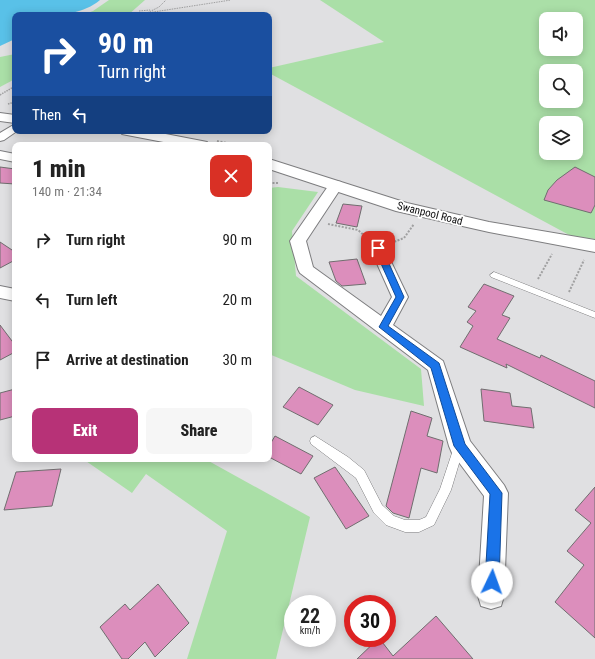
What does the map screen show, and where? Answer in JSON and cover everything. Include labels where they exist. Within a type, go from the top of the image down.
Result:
[{"type":"street","points":[[0,117],[12,119]]},
{"type":"street","points":[[0,138],[12,129]]},
{"type":"street","points":[[142,134],[186,142]]},
{"type":"street","points":[[0,155],[12,157]]},
{"type":"street","name":"Swanpool Road","points":[[272,165],[402,207],[590,251]]},
{"type":"street","points":[[336,185],[298,241],[306,269],[436,366],[460,446],[496,493],[491,596]]},
{"type":"street","points":[[378,248],[400,297],[383,327]]},
{"type":"street","points":[[0,292],[12,294]]},
{"type":"lane","points":[[494,275],[595,315]]},
{"type":"lane","points":[[315,441],[360,474],[378,510],[390,521],[404,526],[419,526],[430,521],[444,490],[460,446]]},
{"type":"path","points":[[149,12],[159,7],[166,0]]},
{"type":"path","points":[[153,12],[231,0]]},
{"type":"path","points":[[139,11],[153,10]]},
{"type":"path","points":[[0,95],[12,88]]},
{"type":"path","points":[[532,290],[554,251]]},
{"type":"path","points":[[563,303],[590,251]]},
{"type":"green space","points":[[109,0],[145,0],[131,12],[90,12]]},
{"type":"green space","points":[[320,0],[595,0],[595,239],[571,236],[272,75],[272,67],[384,42]]},
{"type":"green space","points":[[12,55],[12,81],[0,87],[0,57]]},
{"type":"green space","points":[[278,187],[318,192],[292,231],[296,276],[421,369],[424,406],[355,390],[272,355],[272,188]]},
{"type":"green space","points":[[87,462],[210,462],[310,517],[291,595],[284,595],[284,626],[276,659],[187,659],[227,531],[146,474],[132,493]]},
{"type":"water","points":[[0,0],[100,0],[91,6],[74,12],[12,12],[12,40],[0,46]]},
{"type":"building","points":[[0,167],[12,169],[12,184],[0,183]]},
{"type":"building","points":[[575,167],[595,177],[595,205],[591,213],[544,200],[548,190],[557,180]]},
{"type":"building","points":[[343,204],[362,206],[357,227],[336,223]]},
{"type":"building","points":[[0,242],[12,250],[12,262],[0,268]]},
{"type":"building","points":[[357,259],[366,284],[342,286],[336,281],[329,262]]},
{"type":"building","points":[[484,284],[514,296],[502,315],[510,318],[497,339],[540,358],[541,355],[595,381],[595,408],[506,364],[507,368],[460,347],[473,326],[467,322],[476,311],[468,307]]},
{"type":"building","points":[[0,325],[12,341],[12,354],[0,360]]},
{"type":"building","points":[[299,387],[333,405],[318,425],[283,407]]},
{"type":"building","points":[[481,389],[510,393],[512,406],[531,408],[534,428],[484,421]]},
{"type":"building","points":[[12,390],[12,417],[0,420],[0,393]]},
{"type":"building","points":[[411,411],[432,418],[427,436],[443,441],[437,473],[421,468],[409,518],[393,513],[386,506]]},
{"type":"building","points":[[275,436],[313,456],[301,474],[272,459],[272,441]]},
{"type":"building","points":[[335,467],[369,516],[346,529],[314,478]]},
{"type":"building","points":[[61,469],[52,506],[4,510],[16,472]]},
{"type":"building","points":[[595,487],[595,638],[555,602],[584,565],[567,551],[591,523],[575,510]]},
{"type":"building","points":[[158,584],[189,623],[155,657],[145,642],[128,659],[122,659],[100,627],[125,604],[130,610]]},
{"type":"building","points":[[436,616],[473,659],[357,659],[370,647],[386,647],[393,656]]},
{"type":"route","points":[[378,248],[400,297],[383,327],[436,366],[460,446],[496,493],[492,582]]}]
